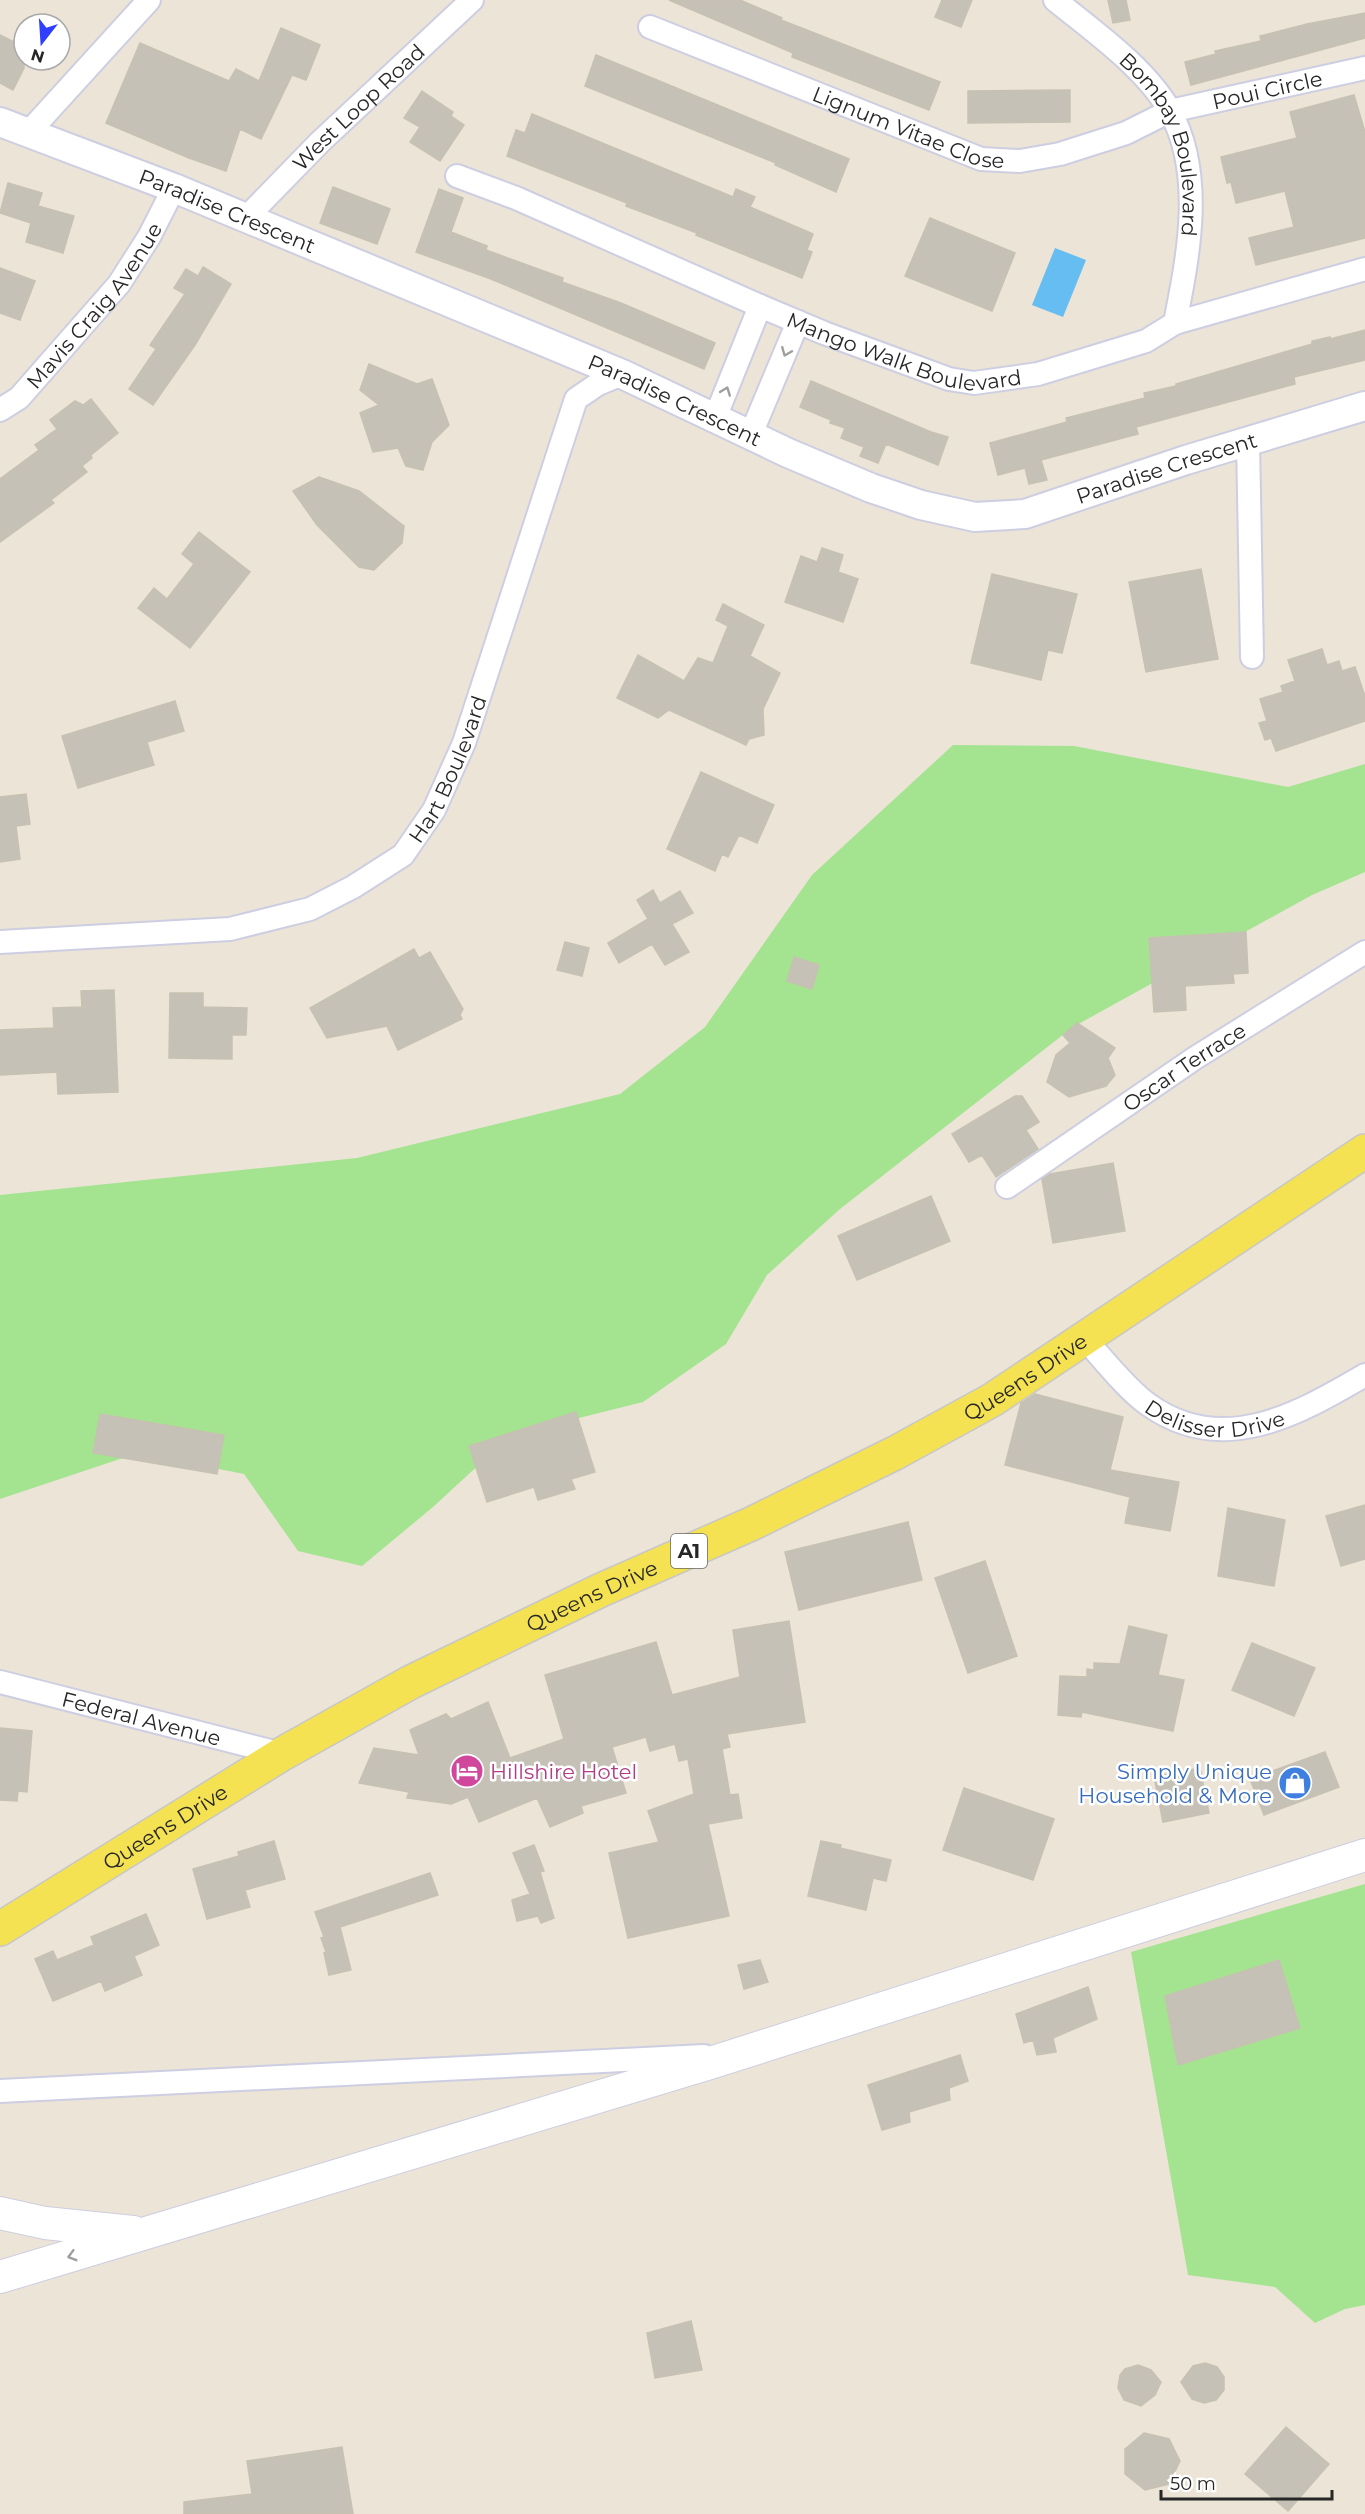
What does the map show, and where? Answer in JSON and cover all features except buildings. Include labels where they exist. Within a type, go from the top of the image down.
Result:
[{"type":"main road","name":"Queens Drive","points":[[0,1929],[282,1754],[411,1682],[602,1590],[751,1524],[895,1453],[992,1400],[1365,1151]]},
{"type":"main road","points":[[0,2277],[149,2234],[736,2054],[1365,1855]]},
{"type":"main road","points":[[0,2213],[45,2223],[149,2234]]},
{"type":"street","points":[[28,133],[149,0]]},
{"type":"street","name":"West Loop Road","points":[[246,218],[320,142],[472,0]]},
{"type":"street","name":"Bombay Boulevard","points":[[1055,0],[1110,45],[1148,81],[1170,111],[1186,158],[1192,217],[1184,279],[1175,323]]},
{"type":"street","name":"Lignum Vitae Close","points":[[650,27],[981,159],[1020,161],[1060,154],[1126,133],[1170,111]]},
{"type":"street","name":"Poui Circle","points":[[1170,111],[1365,68]]},
{"type":"street","name":"Paradise Crescent","points":[[0,122],[174,188],[622,374],[788,453],[871,488],[921,505],[975,517],[1025,514],[1248,441],[1365,406]]},
{"type":"street","name":"Mango Walk Boulevard","points":[[457,176],[516,198],[798,322],[912,367],[948,379],[974,383],[1038,374],[1146,341],[1175,323],[1365,269]]},
{"type":"street","name":"Mavis Craig Avenue","points":[[0,410],[19,398],[119,284],[174,188]]},
{"type":"street","points":[[715,418],[760,306]]},
{"type":"street","points":[[751,434],[798,322]]},
{"type":"street","name":"Hart Boulevard","points":[[0,942],[230,929],[310,909],[404,855],[434,810],[464,743],[576,399],[598,384],[622,374]]},
{"type":"street","points":[[1248,441],[1252,657]]},
{"type":"street","name":"Oscar Terrace","points":[[1006,1187],[1195,1058],[1365,952]]},
{"type":"street","name":"Delisser Drive","points":[[1085,1340],[1147,1404],[1175,1421],[1198,1428],[1245,1430],[1272,1422],[1333,1394],[1365,1375]]},
{"type":"street","name":"Federal Avenue","points":[[0,1682],[282,1754]]},
{"type":"street","points":[[0,2091],[736,2054]]},
{"type":"green space","points":[[953,745],[1074,746],[1288,787],[1365,764],[1365,872],[1312,895],[1073,1027],[840,1209],[767,1275],[726,1344],[643,1402],[511,1435],[433,1507],[362,1566],[298,1551],[244,1474],[138,1453],[0,1499],[0,1195],[357,1158],[620,1094],[705,1027],[812,875]]},
{"type":"green space","points":[[1365,1884],[1365,2305],[1345,2309],[1315,2323],[1275,2287],[1188,2275],[1131,1952]]},
{"type":"water","points":[[1055,248],[1086,260],[1063,317],[1032,305]]},
{"type":"place","name":"Hillshire Hotel","points":[[467,1771]]},
{"type":"place","name":"Simply Unique Household & More","points":[[1295,1783]]}]
